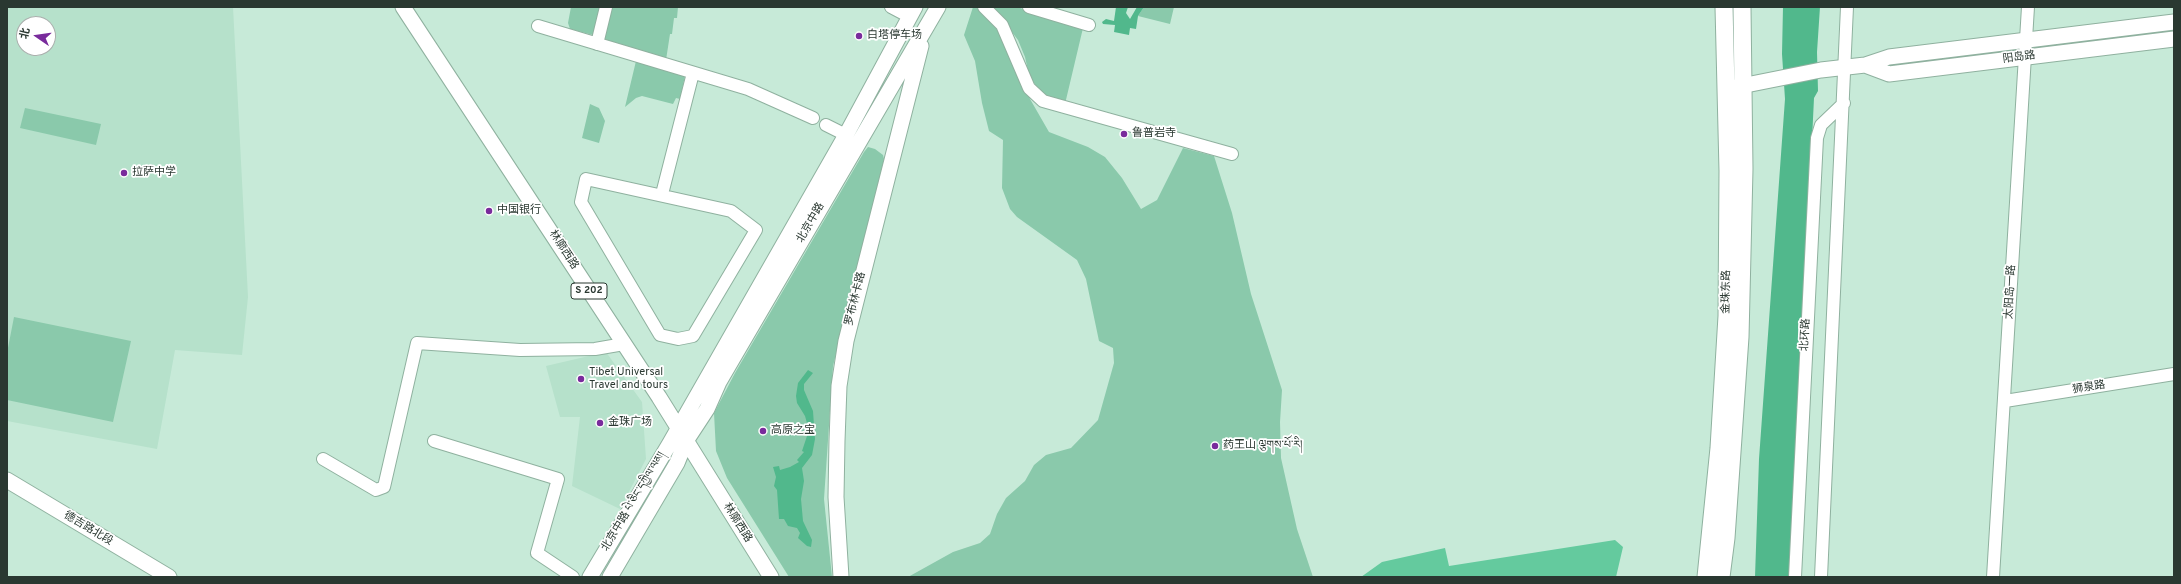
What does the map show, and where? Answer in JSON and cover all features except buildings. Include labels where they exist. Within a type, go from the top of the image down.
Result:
[{"type":"highway","name":"金珠东路","points":[[1706,577],[1719,448],[1727,316],[1728,172],[1724,7]]},
{"type":"highway","name":"金珠东路","points":[[1721,577],[1727,522],[1740,337],[1744,169],[1742,7]]},
{"type":"main road","name":"林廓西路","points":[[403,7],[624,344],[771,577]]},
{"type":"main road","name":"北京中路","points":[[686,441],[707,409],[719,382],[850,155],[938,7]]},
{"type":"main road","name":"北京中路","points":[[678,428],[846,136],[913,12]]},
{"type":"main road","name":"阳岛路","points":[[1726,89],[1821,70],[1865,65],[1889,57],[2174,22]]},
{"type":"main road","name":"罗布林卡路","points":[[841,577],[836,497],[836,441],[839,386],[846,341],[926,28]]},
{"type":"main road","name":"阳岛路","points":[[1865,65],[1889,74],[2174,39]]},
{"type":"main road","name":"北京中路 པེ་ཅིང་དཀྱིལ་ལམ།","points":[[590,577],[678,428]]},
{"type":"main road","name":"北京中路 པེ་ཅིང་དཀྱིལ་ལམ།","points":[[610,577],[677,463],[686,441]]},
{"type":"main road","name":"德吉路北段","points":[[7,480],[168,577]]},
{"type":"street","points":[[597,44],[606,7]]},
{"type":"street","points":[[891,7],[913,12]]},
{"type":"street","points":[[984,7],[1002,25],[1029,88],[1043,101],[1232,154]]},
{"type":"street","points":[[1028,7],[1089,25]]},
{"type":"street","points":[[1821,577],[1844,103],[1847,7]]},
{"type":"street","name":"太阳岛一路","points":[[1993,577],[2028,7]]},
{"type":"street","points":[[538,26],[748,90],[813,118]]},
{"type":"street","points":[[662,194],[692,73]]},
{"type":"street","name":"北环路","points":[[1795,577],[1817,138],[1822,125],[1844,103]]},
{"type":"street","points":[[826,125],[846,136]]},
{"type":"street","points":[[586,179],[662,194],[731,211],[756,230],[693,336],[678,339],[660,335],[581,202],[586,179]]},
{"type":"street","points":[[323,459],[376,490],[384,487],[417,343],[520,350],[595,349],[624,344]]},
{"type":"street","name":"狮泉路","points":[[2005,401],[2174,374]]},
{"type":"street","points":[[434,441],[558,479],[536,553],[573,577]]},
{"type":"shaded area","name":"拉萨中学","points":[[7,7],[233,7],[248,297],[242,355],[175,350],[157,449],[7,421]]},
{"type":"shaded area","points":[[571,7],[602,7],[593,35],[570,29],[568,23]]},
{"type":"shaded area","points":[[611,7],[678,7],[677,18],[674,18],[672,34],[670,34],[666,60],[604,39]]},
{"type":"shaded area","points":[[973,7],[979,7],[993,22],[1020,72],[1030,99],[1049,132],[1088,147],[1105,157],[1122,178],[1141,209],[1157,200],[1183,148],[1214,156],[1232,213],[1251,294],[1282,390],[1280,422],[1281,458],[1297,529],[1313,577],[908,577],[953,552],[980,543],[990,534],[997,514],[1006,498],[1025,481],[1034,465],[1046,455],[1071,448],[1098,420],[1114,363],[1113,348],[1099,341],[1086,279],[1077,260],[1017,217],[1010,209],[1002,188],[1003,140],[989,131],[982,103],[975,61],[964,35]]},
{"type":"shaded area","points":[[993,7],[1017,7],[1083,28],[1065,104],[1045,95],[1036,86],[1029,75],[1025,57],[1018,40]]},
{"type":"shaded area","points":[[1116,7],[1128,7],[1126,13],[1130,19],[1137,7],[1144,7],[1138,16],[1136,29],[1130,28],[1129,35],[1114,32],[1115,25],[1103,24],[1102,22],[1106,19],[1114,21]]},
{"type":"shaded area","points":[[1144,7],[1174,7],[1170,24],[1138,16]]},
{"type":"shaded area","points":[[1783,7],[1820,7],[1817,52],[1818,91],[1814,98],[1791,577],[1755,577],[1759,459],[1785,99],[1782,54]]},
{"type":"shaded area","points":[[636,61],[685,76],[680,99],[676,98],[673,104],[642,96],[636,98],[625,107]]},
{"type":"shaded area","points":[[590,104],[599,108],[605,121],[599,143],[582,138]]},
{"type":"shaded area","points":[[25,108],[101,124],[96,145],[20,128]]},
{"type":"shaded area","points":[[868,147],[875,149],[883,155],[884,159],[833,366],[824,499],[832,577],[789,577],[727,478],[716,451],[714,413],[735,373]]},
{"type":"shaded area","points":[[14,317],[131,341],[113,422],[7,400],[7,353]]},
{"type":"shaded area","name":"金珠广场","points":[[606,352],[642,402],[646,459],[620,509],[572,486],[580,417],[560,417],[546,366]]},
{"type":"shaded area","points":[[808,370],[813,373],[804,384],[804,390],[813,411],[815,439],[812,455],[802,468],[804,481],[801,499],[803,521],[812,540],[811,547],[807,546],[798,538],[800,533],[797,528],[788,526],[784,519],[779,519],[777,490],[774,486],[776,477],[773,467],[779,466],[780,470],[790,467],[799,462],[797,460],[804,452],[802,451],[809,430],[805,416],[797,403],[796,396],[798,383]]},
{"type":"shaded area","points":[[1615,540],[1623,547],[1616,577],[1361,577],[1382,562],[1445,548],[1449,566]]},
{"type":"place","name":"白塔停车场","points":[[859,36]]},
{"type":"place","name":"鲁普岩寺","points":[[1124,134]]},
{"type":"place","name":"拉萨中学","points":[[124,173]]},
{"type":"place","name":"中国银行","points":[[489,211]]},
{"type":"place","name":"Tibet Universal Travel and tours","points":[[581,379]]},
{"type":"place","name":"金珠广场","points":[[600,423]]},
{"type":"place","name":"高原之宝","points":[[763,431]]},
{"type":"place","name":"药王山 ལྕགས་པོ་རི།","points":[[1215,446]]}]
